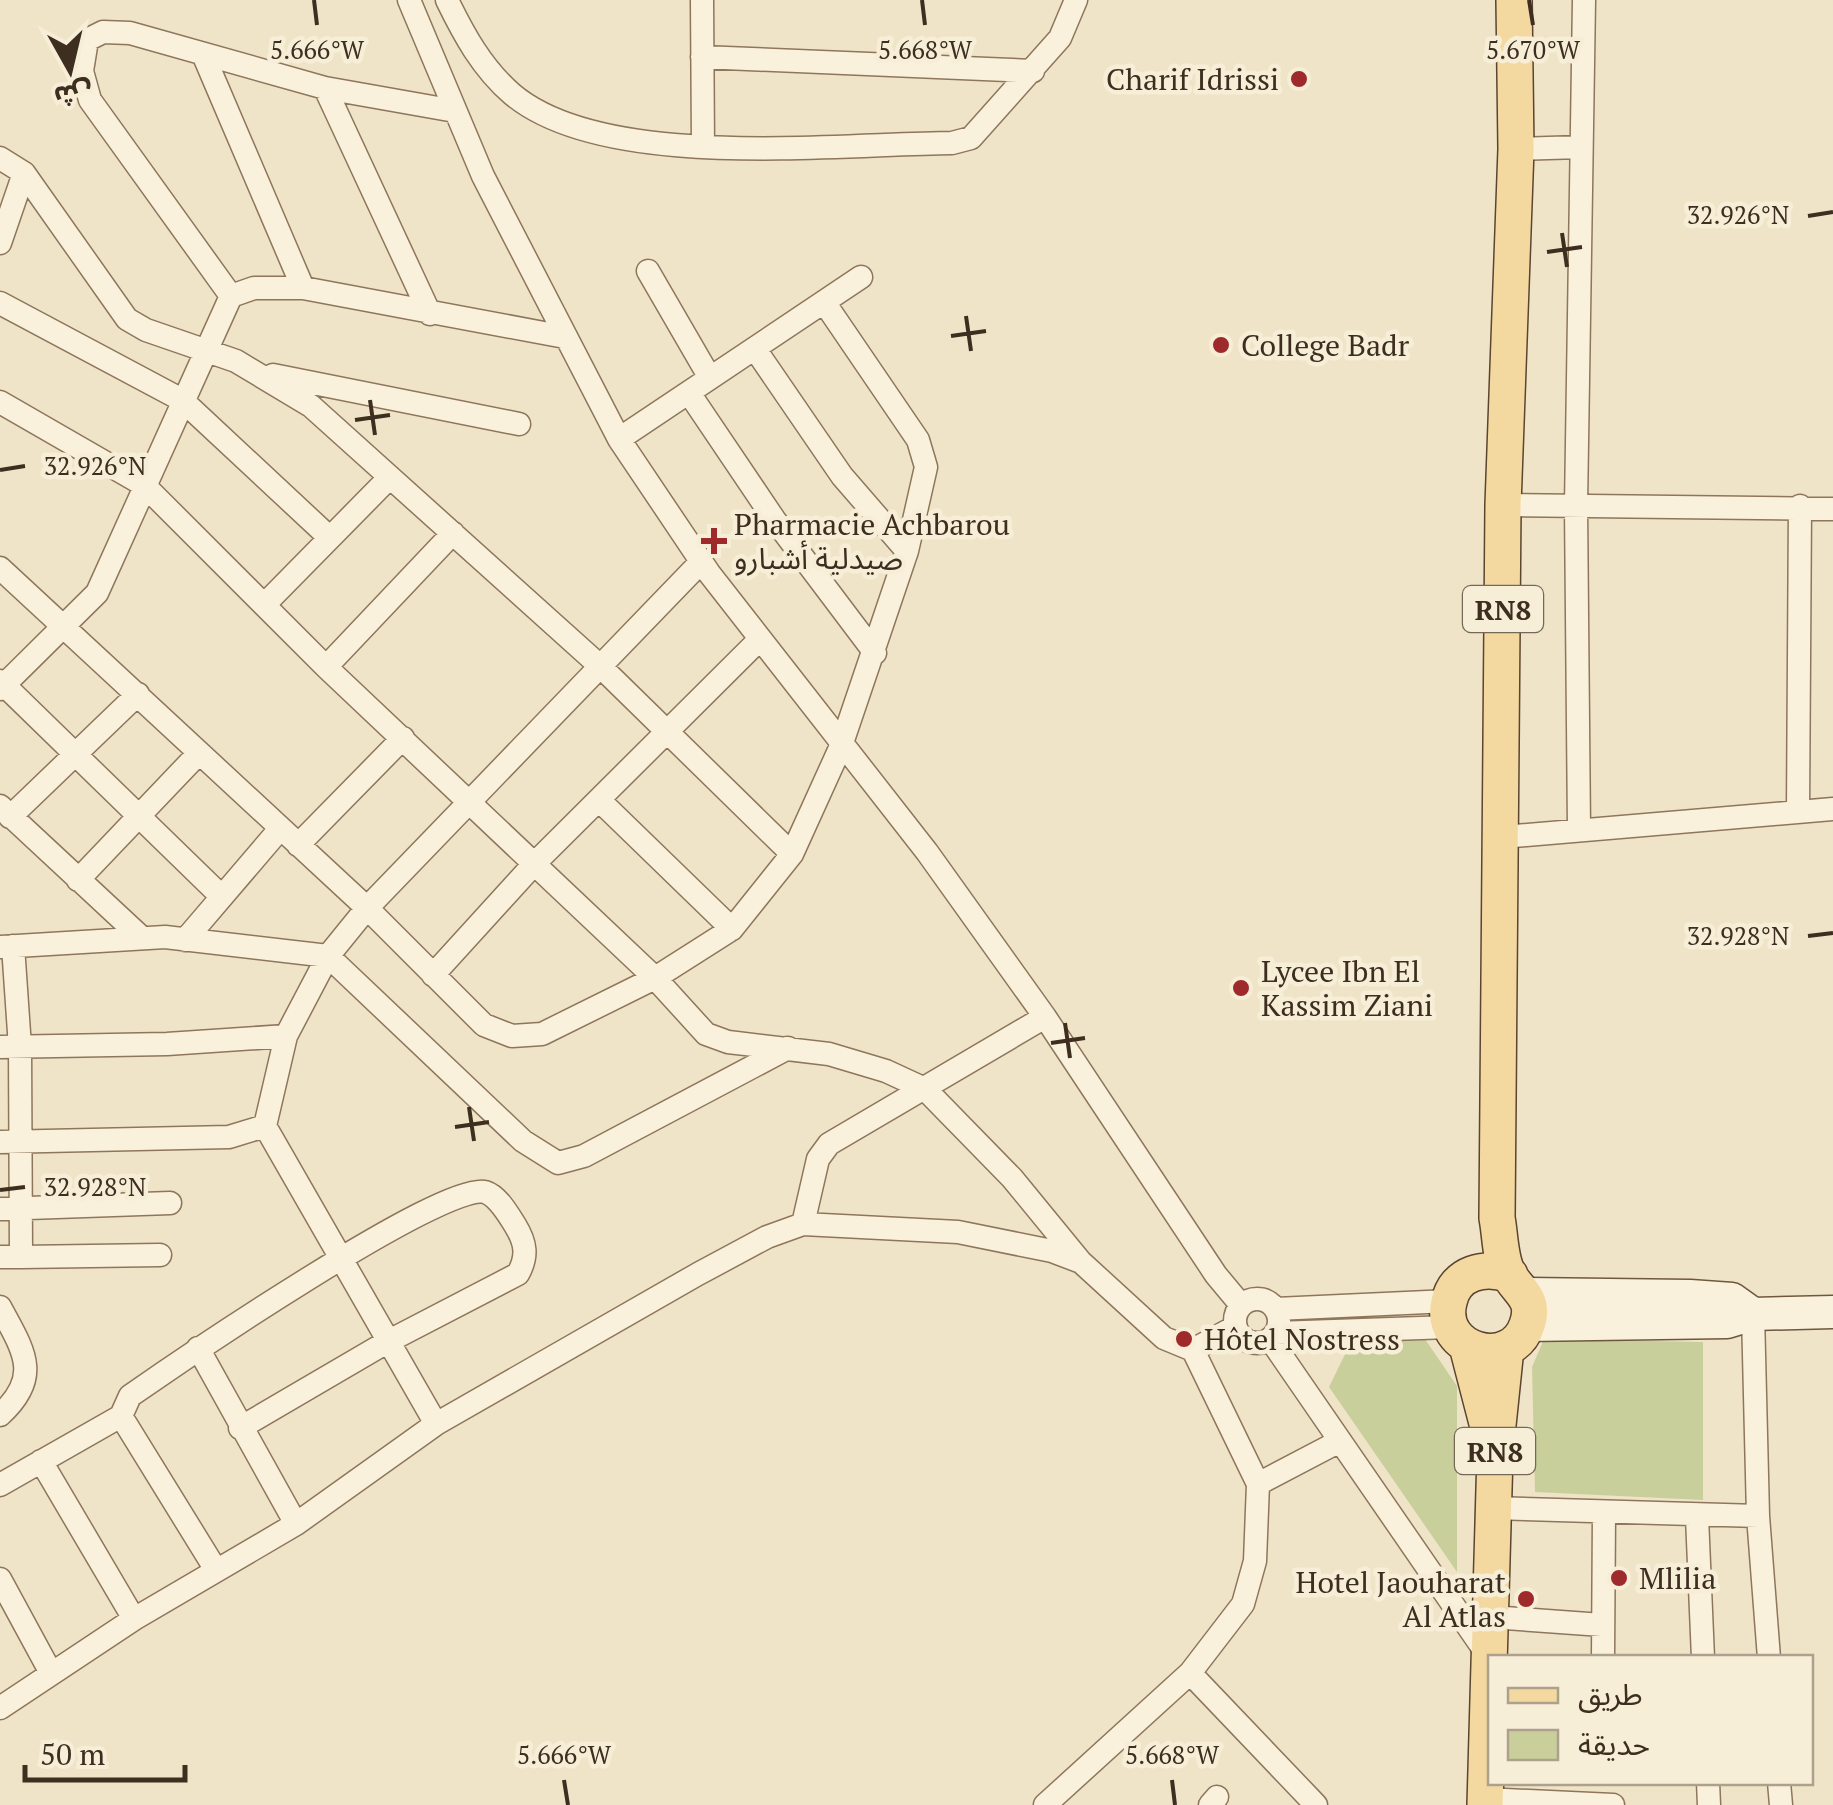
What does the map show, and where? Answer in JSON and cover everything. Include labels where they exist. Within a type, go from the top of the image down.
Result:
[{"type":"main road","name":"RN8","points":[[1490,1655],[1495,1454],[1518,1311],[1497,1218],[1503,506],[1516,149],[1514,0]]},
{"type":"main road","name":"RN8","points":[[1495,1454],[1455,1325],[1453,1290],[1472,1273],[1497,1218]]},
{"type":"main road","points":[[1455,1325],[1493,1352],[1518,1311],[1485,1270],[1472,1273]]},
{"type":"main road","name":"RN8","points":[[1485,1802],[1488,1716]]},
{"type":"street","points":[[410,0],[483,176],[619,439],[758,640],[927,852],[1044,1016],[1216,1276],[1254,1343],[1273,1336],[1455,1325]]},
{"type":"street","points":[[447,0],[490,74],[515,97],[588,133],[632,142],[702,147],[952,143],[971,138],[1060,38],[1076,0]]},
{"type":"street","points":[[702,0],[702,147]]},
{"type":"street","points":[[1579,830],[1576,506],[1584,0]]},
{"type":"street","points":[[231,296],[90,100],[82,70],[87,40],[103,32],[130,33],[325,88],[456,111]]},
{"type":"street","points":[[203,54],[303,288]]},
{"type":"street","points":[[702,57],[1032,70]]},
{"type":"street","points":[[325,88],[430,314]]},
{"type":"street","points":[[1516,149],[1581,147]]},
{"type":"street","points":[[0,158],[24,173],[127,319],[146,330],[206,348],[254,371],[311,406],[600,666],[792,854]]},
{"type":"street","points":[[0,243],[24,173]]},
{"type":"street","points":[[648,271],[710,378]]},
{"type":"street","points":[[619,439],[860,277]]},
{"type":"street","points":[[220,895],[1,685],[65,629],[97,594],[231,296],[254,288],[303,288],[565,338]]},
{"type":"street","points":[[0,568],[367,908],[484,1025],[526,1038],[655,978],[732,929],[792,854],[842,746],[907,551],[925,481],[924,454],[824,302]]},
{"type":"street","points":[[0,303],[182,400],[330,538]]},
{"type":"street","points":[[755,349],[842,476],[907,551]]},
{"type":"street","points":[[254,371],[520,424]]},
{"type":"street","points":[[689,393],[774,519],[875,654]]},
{"type":"street","points":[[0,402],[144,485],[326,667],[655,978],[706,1034],[728,1042],[788,1048],[858,1062],[925,1089],[1012,1178],[1081,1262],[1164,1338],[1193,1350],[1258,1484],[1254,1562],[1243,1604],[1190,1672],[1054,1802]]},
{"type":"street","points":[[264,604],[390,476]]},
{"type":"street","points":[[1503,506],[1833,509]]},
{"type":"street","points":[[1798,811],[1800,506]]},
{"type":"street","points":[[326,667],[453,533]]},
{"type":"street","points":[[436,1424],[265,1126],[286,1036],[328,956],[367,908],[701,562]]},
{"type":"street","points":[[433,975],[534,864],[758,640]]},
{"type":"street","points":[[138,694],[77,755],[5,812],[142,938]]},
{"type":"street","points":[[298,845],[403,738]]},
{"type":"street","points":[[78,880],[199,753]]},
{"type":"street","points":[[599,800],[732,929]]},
{"type":"street","points":[[1503,837],[1833,808]]},
{"type":"street","points":[[185,940],[279,830]]},
{"type":"street","points":[[160,1255],[10,1257],[7,946],[142,938],[328,956],[523,1142],[558,1163],[584,1156],[788,1048]]},
{"type":"street","points":[[803,1224],[822,1151],[1044,1016]]},
{"type":"street","points":[[10,1047],[167,1044],[286,1036]]},
{"type":"street","points":[[10,1142],[229,1136],[265,1126]]},
{"type":"street","points":[[0,1485],[121,1416],[130,1396],[198,1348],[340,1260],[451,1199],[473,1192],[495,1198],[522,1237],[525,1262],[518,1274],[387,1342],[240,1428]]},
{"type":"street","points":[[10,1209],[170,1203]]},
{"type":"street","points":[[0,1708],[134,1619],[296,1524],[436,1424],[767,1237],[803,1224],[958,1232],[1027,1244],[1081,1262]]},
{"type":"street","points":[[1193,1350],[1263,1299],[1276,1309],[1455,1325]]},
{"type":"street","points":[[0,1306],[25,1359],[27,1375],[21,1390],[0,1415]]},
{"type":"street","points":[[1276,1309],[1273,1336],[1338,1442],[1488,1656]]},
{"type":"street","points":[[1518,1311],[1728,1322],[1753,1314],[1833,1312]]},
{"type":"street","points":[[1753,1314],[1758,1516],[1770,1655]]},
{"type":"street","points":[[198,1348],[296,1524]]},
{"type":"street","points":[[121,1416],[216,1570]]},
{"type":"street","points":[[1258,1484],[1338,1442]]},
{"type":"street","points":[[40,1461],[134,1619]]},
{"type":"street","points":[[1492,1508],[1758,1516]]},
{"type":"street","points":[[1603,1655],[1604,1514]]},
{"type":"street","points":[[1697,1517],[1703,1655]]},
{"type":"street","points":[[0,1579],[51,1673]]},
{"type":"street","points":[[1491,1617],[1602,1625]]},
{"type":"street","points":[[1190,1672],[1316,1805]]},
{"type":"street","points":[[1485,1802],[1610,1805]]},
{"type":"green space","points":[[1425,1339],[1457,1386],[1457,1572],[1329,1387],[1352,1340]]},
{"type":"green space","points":[[1544,1339],[1703,1342],[1703,1500],[1535,1492],[1532,1367]]},
{"type":"place","name":"Charif Idrissi","points":[[1299,79]]},
{"type":"place","name":"College Badr","points":[[1221,345]]},
{"type":"place","name":"Pharmacie Achbarou صيدلية أشبارو","points":[[714,541]]},
{"type":"place","name":"Lycee Ibn El Kassim Ziani","points":[[1241,988]]},
{"type":"place","name":"Hôtel Nostress","points":[[1184,1339]]},
{"type":"place","name":"Mlilia","points":[[1619,1578]]},
{"type":"place","name":"Hotel Jaouharat Al Atlas","points":[[1526,1599]]}]
